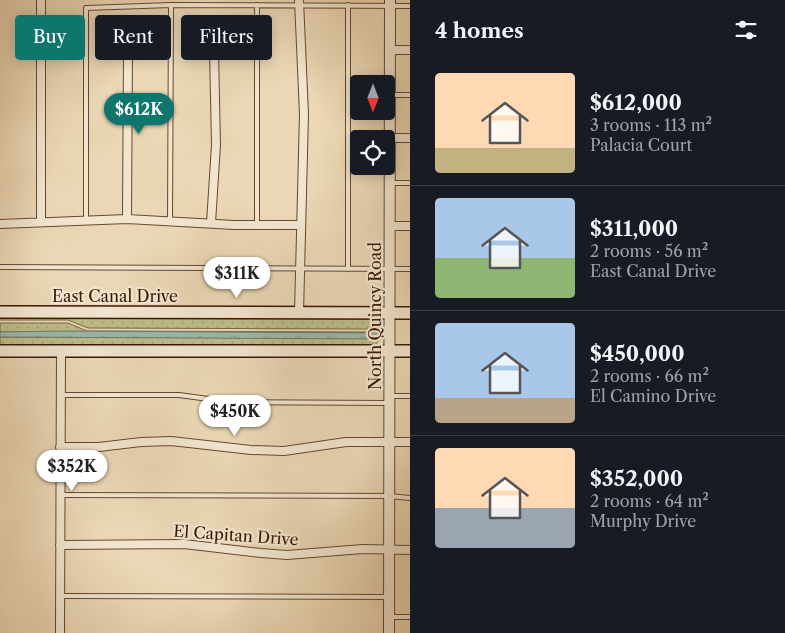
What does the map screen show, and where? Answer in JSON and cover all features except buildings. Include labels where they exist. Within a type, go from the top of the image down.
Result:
[{"type":"main road","name":"East Canal Drive","points":[[0,312],[410,313]]},
{"type":"main road","points":[[0,351],[410,351]]},
{"type":"street","points":[[41,0],[41,222]]},
{"type":"street","points":[[299,3],[304,114],[299,313]]},
{"type":"street","name":"North Quincy Road","points":[[390,3],[390,75]]},
{"type":"street","points":[[390,50],[410,50]]},
{"type":"street","points":[[127,219],[128,60]]},
{"type":"street","points":[[211,223],[216,137],[214,60]]},
{"type":"street","points":[[395,138],[410,138]]},
{"type":"street","name":"North Quincy Road","points":[[389,633],[390,175]]},
{"type":"street","points":[[0,224],[127,219],[301,225]]},
{"type":"street","points":[[390,226],[410,226]]},
{"type":"street","points":[[60,351],[60,633]]},
{"type":"street","points":[[60,448],[171,441],[250,450],[284,450],[346,442],[410,442]]},
{"type":"street","name":"El Capitan Drive","points":[[60,545],[184,544],[287,555],[363,549],[410,550]]},
{"type":"lane","points":[[86,220],[86,8],[299,3],[348,5],[390,3],[410,6]]},
{"type":"lane","points":[[170,220],[171,5]]},
{"type":"lane","points":[[257,5],[258,225]]},
{"type":"lane","points":[[348,5],[348,269]]},
{"type":"lane","points":[[395,94],[410,95]]},
{"type":"lane","points":[[390,184],[410,184]]},
{"type":"lane","points":[[0,268],[410,269]]},
{"type":"lane","points":[[60,394],[179,395],[231,402],[390,400],[410,396]]},
{"type":"lane","points":[[60,495],[389,496],[410,498]]},
{"type":"lane","points":[[60,596],[389,597]]},
{"type":"lane","points":[[389,617],[410,617]]},
{"type":"green space","points":[[0,318],[375,319],[377,323],[372,329],[88,328],[68,320],[0,320]]},
{"type":"green space","points":[[0,323],[68,323],[87,331],[374,332],[379,326],[382,328],[381,338],[375,345],[0,345],[0,337],[379,338],[379,333],[0,332]]},
{"type":"water","points":[[0,332],[379,333],[379,339],[0,337]]}]
